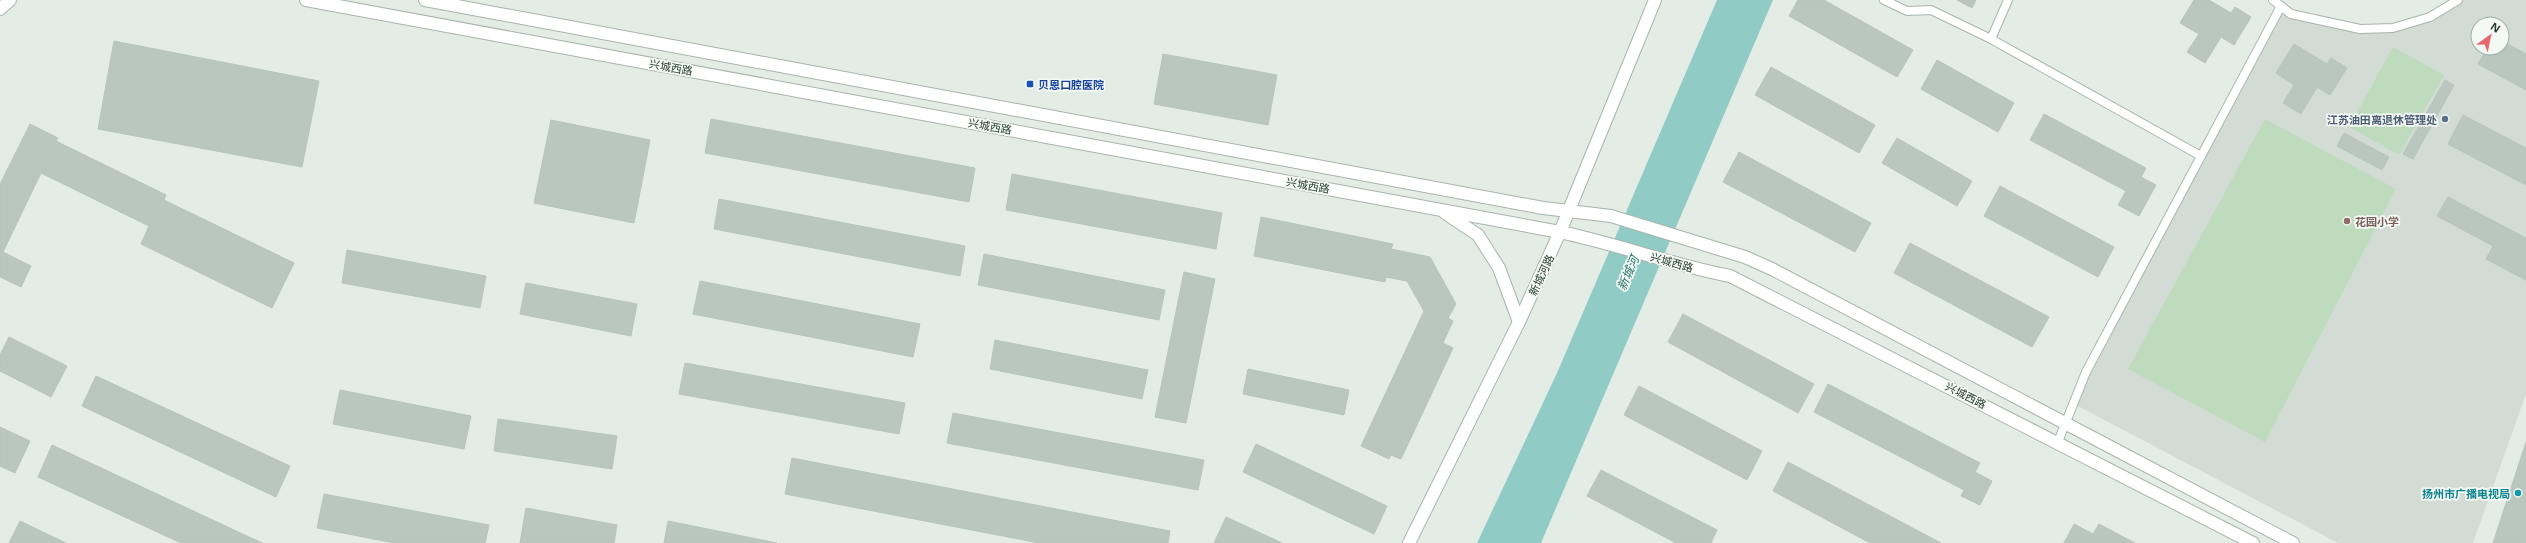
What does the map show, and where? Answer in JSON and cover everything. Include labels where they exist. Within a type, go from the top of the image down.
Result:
[{"type":"street","points":[[0,8],[10,0]]},
{"type":"street","name":"兴城西路","points":[[306,0],[1560,232],[1603,241],[1673,263],[1730,276],[1758,288],[2253,543]]},
{"type":"street","name":"兴城西路","points":[[425,0],[1569,211],[1611,216],[1745,257],[1772,269],[2066,425],[2293,543]]},
{"type":"street","name":"新城河路","points":[[1409,543],[1519,322],[1560,232],[1655,0]]},
{"type":"street","points":[[1440,210],[1478,235],[1499,268],[1519,322]]},
{"type":"lane","points":[[1884,0],[1907,11],[1931,10],[1990,39],[2201,156]]},
{"type":"lane","points":[[1990,39],[2008,0]]},
{"type":"lane","points":[[2273,0],[2292,14],[2360,29],[2393,28],[2430,17],[2458,0]]},
{"type":"lane","points":[[2058,442],[2086,372],[2280,6]]},
{"type":"shaded area","name":"花园小学","points":[[2458,0],[2526,0],[2526,394],[2473,543],[2338,543],[2074,404],[2281,6],[2325,23],[2393,28],[2430,17]]},
{"type":"green space","points":[[2393,47],[2444,75],[2399,155],[2349,127]]},
{"type":"green space","points":[[2265,119],[2396,189],[2265,442],[2128,369]]},
{"type":"water","name":"新城河","points":[[1717,0],[1773,0],[1541,543],[1477,543],[1557,373]]},
{"type":"building","points":[[1798,0],[1824,0],[1913,50],[1897,77],[1789,16]]},
{"type":"building","points":[[1957,0],[1976,0],[1972,8]]},
{"type":"building","points":[[2194,0],[2209,0],[2231,13],[2235,7],[2251,17],[2234,45],[2221,37],[2205,63],[2187,52],[2199,34],[2180,23]]},
{"type":"building","points":[[114,41],[319,81],[302,167],[98,129]]},
{"type":"building","points":[[2294,44],[2327,64],[2331,58],[2347,68],[2330,95],[2317,87],[2301,114],[2283,103],[2294,85],[2276,73]]},
{"type":"building","points":[[2510,45],[2526,54],[2526,90],[2478,64],[2482,56],[2510,56]]},
{"type":"building","points":[[1163,54],[1277,75],[1268,125],[1154,104]]},
{"type":"building","points":[[1937,60],[2014,103],[1998,132],[1921,89]]},
{"type":"building","points":[[1771,67],[1875,125],[1859,153],[1755,95]]},
{"type":"building","points":[[2445,80],[2454,85],[2413,159],[2403,154]]},
{"type":"building","points":[[2044,114],[2146,168],[2141,177],[2156,185],[2139,216],[2118,205],[2126,191],[2030,140]]},
{"type":"building","points":[[2463,115],[2526,148],[2526,185],[2448,144]]},
{"type":"building","points":[[711,119],[975,168],[969,202],[705,153]]},
{"type":"building","points":[[551,120],[650,140],[634,223],[534,203]]},
{"type":"building","points":[[30,124],[58,138],[56,141],[166,195],[164,200],[294,263],[272,308],[141,244],[149,226],[41,173],[3,252],[31,266],[21,287],[0,277],[0,184]]},
{"type":"building","points":[[2344,133],[2389,157],[2382,170],[2337,146]]},
{"type":"building","points":[[1897,138],[1972,181],[1957,206],[1882,163]]},
{"type":"building","points":[[1739,152],[1871,223],[1855,252],[1723,182]]},
{"type":"building","points":[[1012,174],[1222,213],[1216,249],[1006,210]]},
{"type":"building","points":[[2000,186],[2114,247],[2098,277],[1984,216]]},
{"type":"building","points":[[2448,197],[2526,238],[2526,280],[2486,259],[2493,246],[2437,216]]},
{"type":"building","points":[[719,199],[965,246],[960,276],[714,229]]},
{"type":"building","points":[[1261,217],[1393,244],[1391,249],[1430,257],[1456,304],[1448,318],[1453,321],[1443,343],[1453,348],[1401,459],[1391,455],[1389,459],[1361,446],[1424,311],[1407,281],[1386,277],[1385,282],[1254,256]]},
{"type":"building","points":[[1910,243],[2049,317],[2032,347],[1894,273]]},
{"type":"building","points":[[347,250],[486,276],[480,308],[342,283]]},
{"type":"building","points":[[984,254],[1165,290],[1159,320],[978,285]]},
{"type":"building","points":[[1184,272],[1215,279],[1186,423],[1155,417]]},
{"type":"building","points":[[700,281],[920,324],[913,357],[693,314]]},
{"type":"building","points":[[526,283],[637,304],[631,336],[520,314]]},
{"type":"building","points":[[1683,314],[1814,384],[1798,413],[1668,342]]},
{"type":"building","points":[[9,337],[67,366],[51,397],[0,371],[0,355]]},
{"type":"building","points":[[995,340],[1148,370],[1142,399],[990,369]]},
{"type":"building","points":[[685,363],[905,403],[899,434],[679,394]]},
{"type":"building","points":[[1248,369],[1349,390],[1344,415],[1243,394]]},
{"type":"building","points":[[96,376],[290,466],[276,497],[82,406]]},
{"type":"building","points":[[1828,384],[1980,463],[1975,472],[1992,481],[1980,505],[1961,496],[1964,490],[1814,412]]},
{"type":"building","points":[[1639,386],[1762,451],[1747,480],[1624,415]]},
{"type":"building","points":[[340,390],[471,416],[464,449],[333,424]]},
{"type":"building","points":[[953,413],[1204,460],[1198,490],[947,443]]},
{"type":"building","points":[[498,419],[617,436],[612,469],[494,451]]},
{"type":"building","points":[[0,427],[30,441],[15,473],[0,466]]},
{"type":"building","name":"扬州市广播电视局","points":[[2526,442],[2526,543],[2493,543]]},
{"type":"building","points":[[1256,444],[1387,506],[1374,534],[1243,472]]},
{"type":"building","points":[[52,445],[262,543],[181,543],[38,477]]},
{"type":"building","points":[[792,458],[1170,531],[1168,543],[1039,543],[785,494]]},
{"type":"building","points":[[1788,462],[1941,543],[1870,543],[1773,491]]},
{"type":"building","points":[[1601,470],[1717,530],[1711,543],[1676,543],[1587,496]]},
{"type":"building","points":[[324,494],[489,525],[485,543],[394,543],[317,528]]},
{"type":"building","points":[[526,508],[617,525],[614,543],[520,543]]},
{"type":"building","points":[[1226,517],[1282,543],[1214,543]]},
{"type":"building","points":[[20,521],[66,543],[9,543]]},
{"type":"building","points":[[668,521],[777,543],[664,543]]},
{"type":"building","points":[[2074,524],[2093,534],[2099,524],[2135,543],[2064,543]]},
{"type":"place","name":"贝恩口腔医院","points":[[1030,84]]},
{"type":"place","name":"江苏油田离退休管理处","points":[[2445,119]]},
{"type":"place","name":"花园小学","points":[[2347,221]]},
{"type":"place","name":"扬州市广播电视局","points":[[2518,493]]}]
